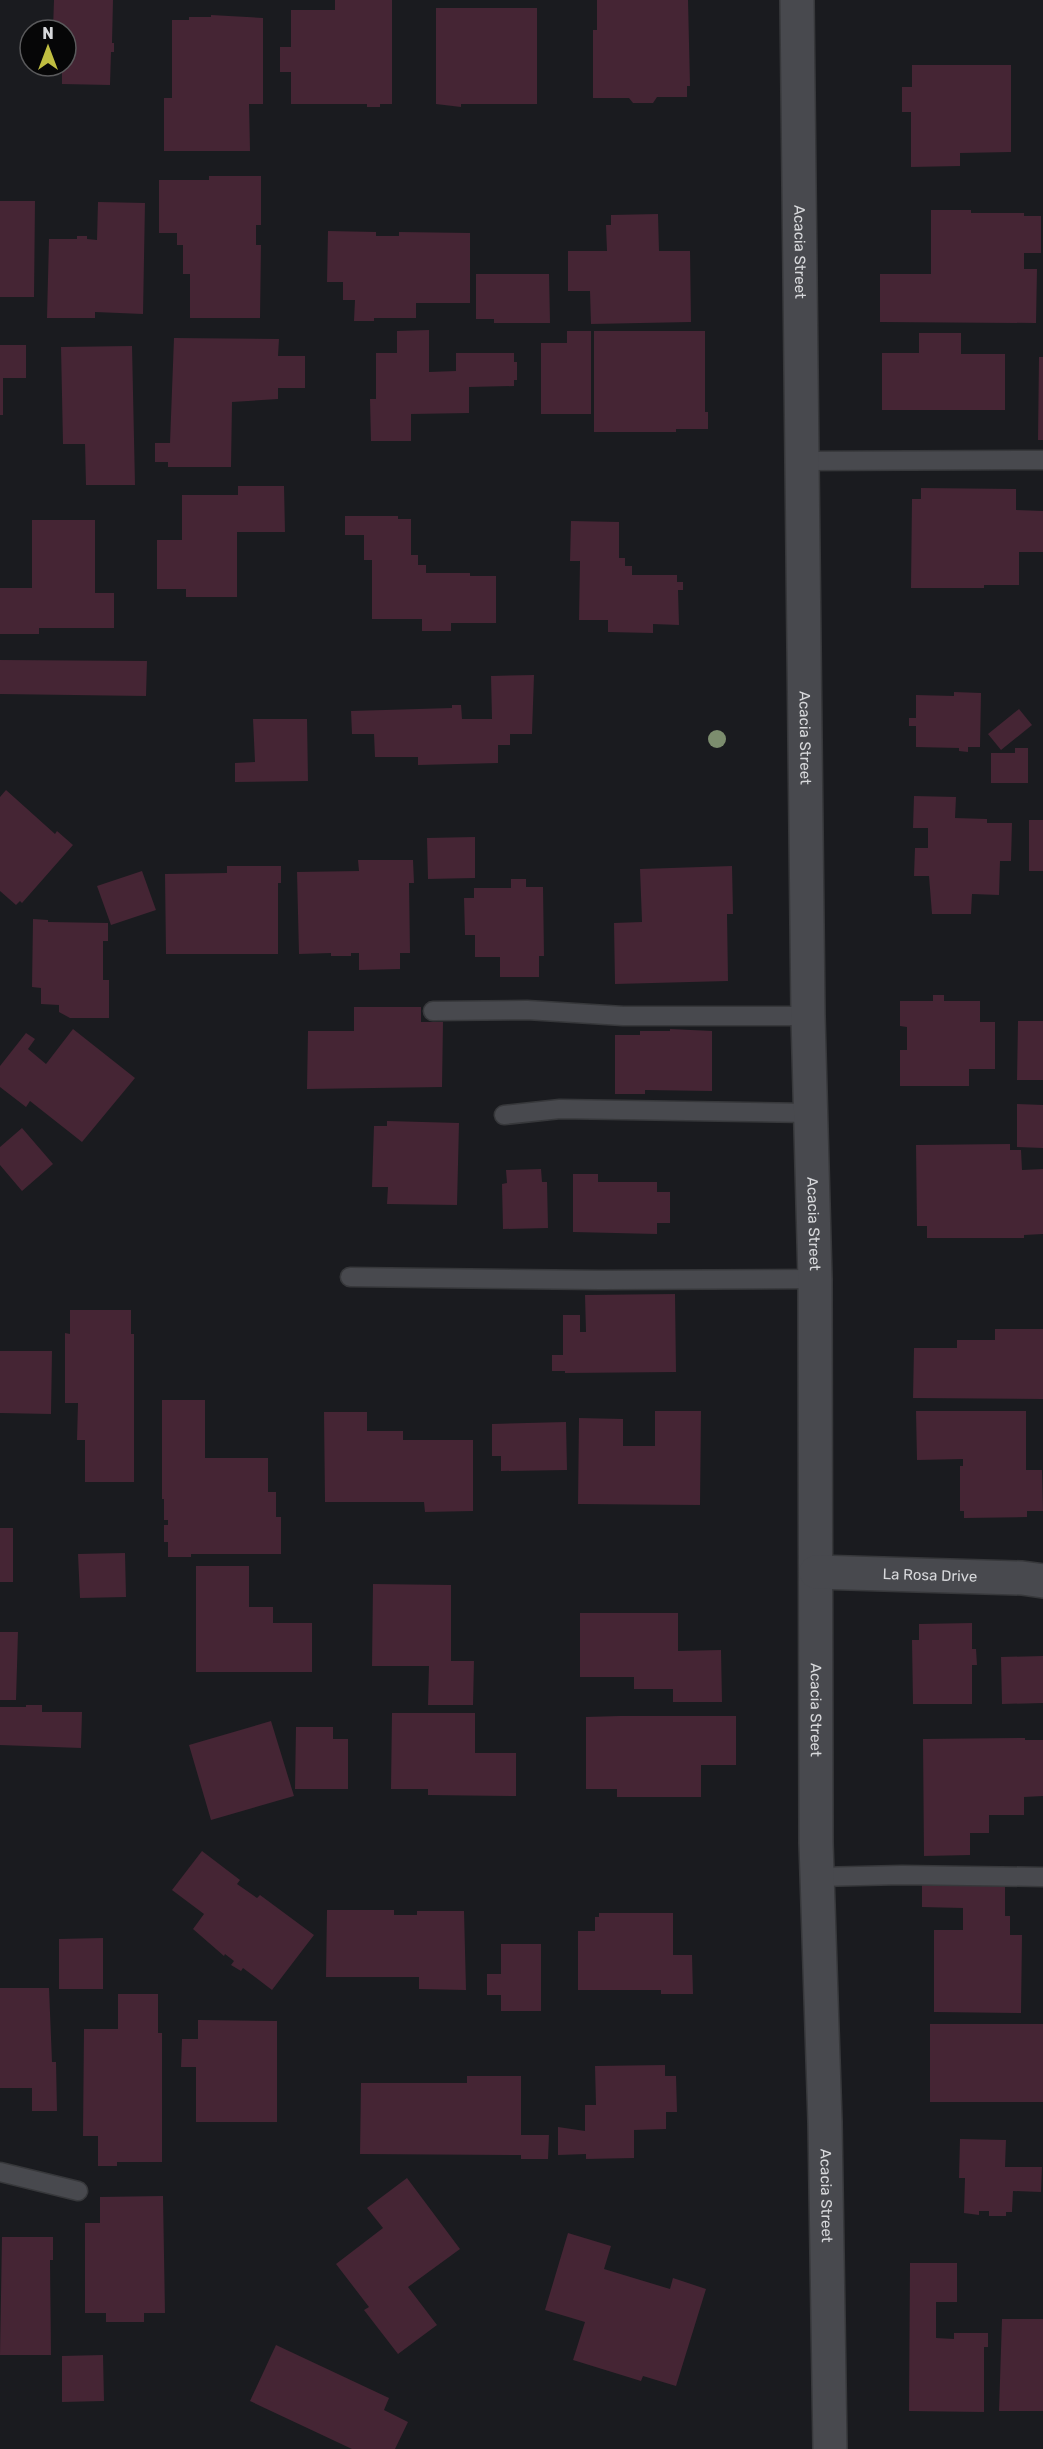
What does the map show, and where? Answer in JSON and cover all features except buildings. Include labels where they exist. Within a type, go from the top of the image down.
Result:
[{"type":"street","name":"Acacia Street","points":[[797,0],[808,1016],[815,1279],[817,1877],[825,2133],[830,2449]]},
{"type":"street","name":"La Rosa Drive","points":[[816,1572],[1022,1578],[1043,1581]]},
{"type":"lane","points":[[802,461],[1043,460]]},
{"type":"lane","points":[[433,1011],[528,1010],[623,1016],[808,1016]]},
{"type":"lane","points":[[504,1115],[560,1109],[810,1113]]},
{"type":"lane","points":[[350,1277],[600,1280],[815,1279]]},
{"type":"lane","points":[[817,1877],[902,1875],[1043,1877]]},
{"type":"lane","points":[[0,2172],[78,2191]]}]
